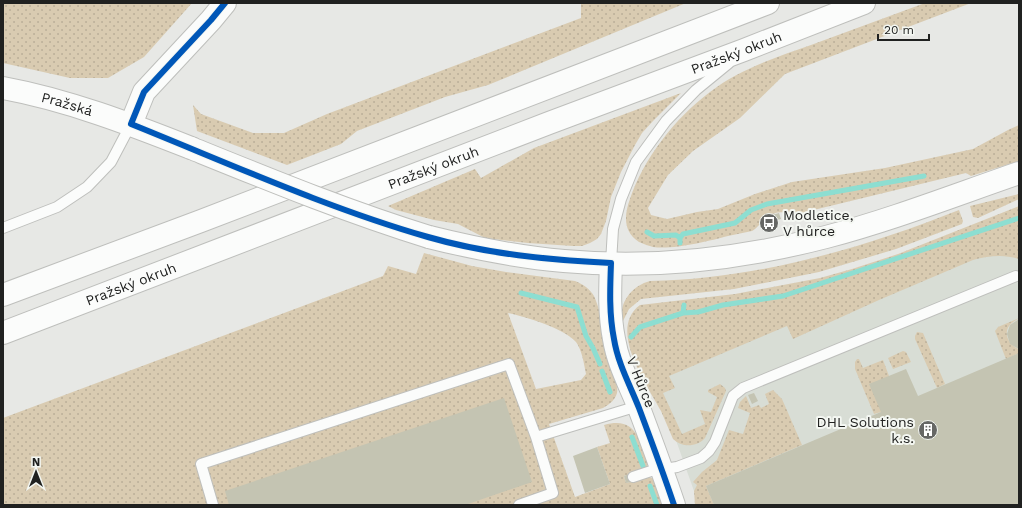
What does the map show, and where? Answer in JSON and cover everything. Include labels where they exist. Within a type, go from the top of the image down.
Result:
[{"type":"main road","points":[[131,124],[144,92],[225,3]]},
{"type":"main road","points":[[3,295],[201,221],[768,3]]},
{"type":"main road","name":"Pražský okruh","points":[[3,333],[864,3]]},
{"type":"main road","name":"Pražská","points":[[3,88],[49,99],[131,124],[326,203],[375,221],[429,238],[528,257],[565,261],[611,263],[692,260],[748,253],[787,246],[865,225],[1019,173]]},
{"type":"main road","name":"V Hůrce","points":[[611,263],[610,301],[611,324],[614,341],[627,381],[662,469],[674,505]]},
{"type":"lane","points":[[611,263],[614,229],[621,199],[636,162],[666,121],[696,90],[744,50]]},
{"type":"lane","points":[[3,228],[57,207],[87,187],[111,162],[131,124]]},
{"type":"lane","points":[[633,477],[662,469],[677,467],[701,458],[709,451],[715,442],[733,396],[743,388],[1016,276]]},
{"type":"lane","points":[[213,505],[201,464],[509,364],[536,437],[553,492],[519,505]]},
{"type":"lane","points":[[536,437],[638,406]]},
{"type":"shaded area","points":[[3,3],[192,3],[144,57],[108,78],[70,78],[3,63]]},
{"type":"shaded area","points":[[581,3],[686,3],[488,85],[445,97],[357,131],[341,144],[287,165],[197,131],[193,105],[201,114],[253,133],[284,133],[327,114],[581,18]]},
{"type":"shaded area","points":[[925,3],[971,3],[785,74],[740,118],[693,151],[668,175],[648,208],[651,215],[667,219],[718,209],[755,194],[792,182],[885,168],[973,149],[1019,125],[1019,161],[971,176],[966,173],[793,215],[783,212],[777,213],[765,218],[752,231],[691,244],[661,248],[653,247],[639,242],[630,233],[626,223],[627,211],[630,199],[643,169],[652,154],[673,126],[697,102],[722,84],[759,64]]},
{"type":"shaded area","points":[[681,93],[642,133],[621,172],[611,197],[606,221],[601,234],[597,239],[590,243],[582,246],[573,246],[485,238],[458,224],[434,220],[396,210],[388,206],[475,169],[481,178],[534,148]]},
{"type":"shaded area","points":[[1019,194],[1019,199],[978,218],[973,217],[970,206]]},
{"type":"shaded area","points":[[1019,206],[1019,259],[1007,256],[996,256],[973,260],[793,339],[787,326],[669,376],[675,388],[663,393],[682,434],[705,424],[700,410],[711,412],[717,397],[708,392],[708,390],[720,384],[726,391],[705,438],[702,441],[694,445],[685,445],[673,439],[661,411],[647,387],[633,357],[628,342],[627,328],[631,315],[640,305],[735,294],[820,278],[898,254]]},
{"type":"shaded area","points":[[959,210],[963,221],[962,224],[896,249],[819,272],[734,289],[641,299],[629,309],[622,323],[622,309],[627,297],[632,291],[643,283],[650,281],[729,275],[808,259],[884,237]]},
{"type":"shaded area","points":[[1019,221],[1019,505],[699,505],[635,325],[773,303]]},
{"type":"shaded area","points":[[424,253],[472,266],[575,281],[588,289],[594,296],[597,303],[605,329],[616,375],[617,393],[612,402],[603,408],[549,424],[575,497],[610,484],[597,447],[610,443],[604,425],[615,423],[630,427],[635,432],[639,438],[648,464],[646,469],[624,476],[626,483],[649,477],[654,479],[664,505],[3,505],[3,418],[383,276],[388,266],[416,274]],"holes":[[[508,313],[534,320],[554,328],[563,332],[576,342],[584,362],[586,374],[581,380],[536,389]]]},
{"type":"shaded area","points":[[1019,318],[1007,329],[1007,336],[1010,343],[1019,349],[1019,353],[1006,359],[995,331],[998,327]]},
{"type":"shaded area","points":[[917,332],[923,333],[945,384],[937,388],[915,339]]},
{"type":"shaded area","points":[[903,351],[906,352],[911,362],[893,369],[888,358]]},
{"type":"shaded area","points":[[859,359],[863,368],[883,360],[889,376],[881,412],[874,414],[855,369],[855,362]]},
{"type":"shaded area","points":[[773,390],[782,399],[802,445],[706,486],[714,505],[695,505],[694,491],[697,485],[693,482],[702,472],[717,460],[729,430],[743,434],[750,413],[738,408],[740,402],[746,396],[751,408],[759,405],[761,408],[769,404],[765,394]]},
{"type":"building","points":[[779,213],[781,219],[774,221],[772,215]]},
{"type":"building","points":[[1019,319],[1019,349],[1010,344],[1007,334],[1010,325]]},
{"type":"building","name":"DHL Solutions k.s.","points":[[1019,353],[1019,505],[714,505],[706,486],[881,412],[869,384],[906,369],[918,396]]},
{"type":"building","points":[[754,393],[758,401],[752,404],[748,395]]},
{"type":"building","points":[[504,398],[532,482],[465,505],[229,505],[225,491]]},
{"type":"building","points":[[597,447],[610,484],[585,493],[573,456]]},
{"type":"building","points":[[629,474],[631,482],[626,483],[624,476]]},
{"type":"waterway","points":[[680,243],[680,238],[683,234],[735,223],[751,210],[767,204],[924,176]]},
{"type":"waterway","points":[[683,313],[698,312],[723,305],[783,296],[1019,218]]},
{"type":"waterway","points":[[647,232],[654,236],[676,235],[680,238]]},
{"type":"waterway","points":[[521,293],[577,307],[586,336],[600,364]]},
{"type":"waterway","points":[[631,337],[640,327],[683,313],[684,305]]},
{"type":"waterway","points":[[602,371],[610,392]]},
{"type":"waterway","points":[[632,437],[643,466]]},
{"type":"waterway","points":[[650,486],[657,505]]},
{"type":"cycle path","points":[[225,3],[144,92],[131,124],[315,199],[428,237],[495,252],[565,260],[611,263],[610,292],[612,330],[616,348],[621,366],[639,408],[674,505]]},
{"type":"place","name":"Modletice, V hůrce","points":[[769,223]]},
{"type":"place","name":"DHL Solutions k.s.","points":[[928,430]]}]
